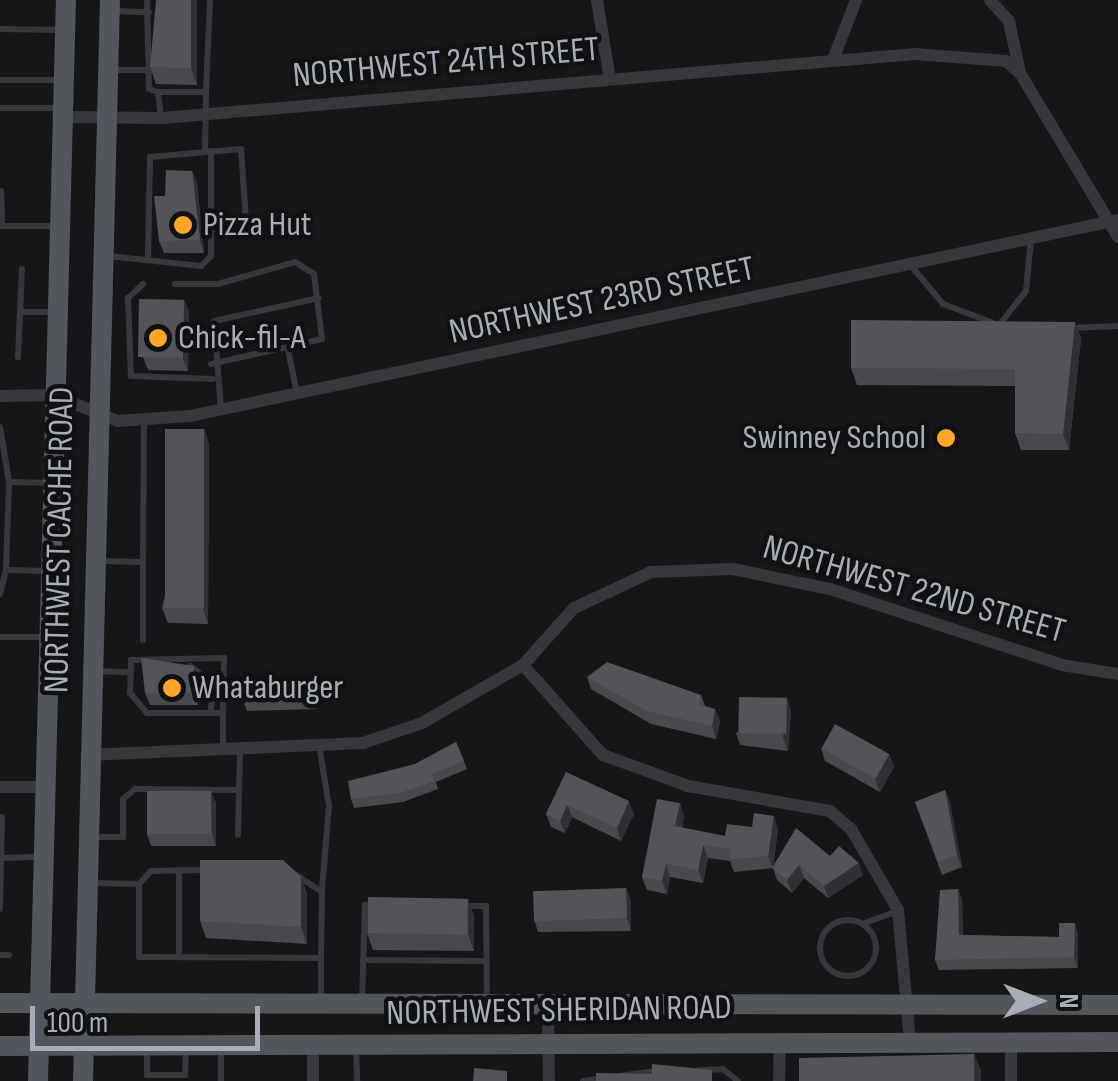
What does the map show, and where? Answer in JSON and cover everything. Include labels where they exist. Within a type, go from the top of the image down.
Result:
[{"type":"main road","name":"NORTHWEST CACHE ROAD","points":[[38,1081],[40,787],[66,0]]},
{"type":"main road","name":"NORTHWEST CACHE ROAD","points":[[83,1081],[95,418],[109,5]]},
{"type":"main road","name":"NORTHWEST SHERIDAN ROAD","points":[[0,1003],[1118,1005]]},
{"type":"main road","name":"NORTHWEST SHERIDAN ROAD","points":[[0,1046],[548,1041],[1118,1042]]},
{"type":"street","points":[[597,0],[610,79]]},
{"type":"street","points":[[834,58],[856,0]]},
{"type":"street","points":[[990,0],[1009,21],[1020,73],[1116,221],[1118,237]]},
{"type":"street","name":"NORTHWEST 24TH STREET","points":[[64,112],[106,120],[162,118],[834,58],[980,57],[1020,73]]},
{"type":"street","name":"NORTHWEST 23RD STREET","points":[[95,418],[144,422],[222,410],[1116,221]]},
{"type":"street","points":[[0,396],[53,396],[95,418]]},
{"type":"street","name":"NORTHWEST 22ND STREET","points":[[87,755],[320,751],[422,723],[523,666],[574,608],[610,584],[651,572],[733,569],[1118,674]]},
{"type":"street","points":[[523,666],[603,755],[688,786],[830,811],[866,850],[898,910],[910,1042]]},
{"type":"street","points":[[0,787],[40,787]]},
{"type":"street","points":[[548,1002],[548,1081]]},
{"type":"street","points":[[779,1081],[780,1041]]},
{"type":"street","points":[[1011,1042],[1011,1081]]},
{"type":"street","points":[[313,1046],[313,1081]]},
{"type":"lane","points":[[147,0],[151,12],[152,70],[162,118]]},
{"type":"lane","points":[[102,256],[148,256],[161,266],[200,266],[211,256],[208,152],[202,115],[211,69],[210,0]]},
{"type":"lane","points":[[109,5],[151,12]]},
{"type":"lane","points":[[197,12],[210,12]]},
{"type":"lane","points":[[0,29],[65,30]]},
{"type":"lane","points":[[197,70],[211,69]]},
{"type":"lane","points":[[108,70],[152,70]]},
{"type":"lane","points":[[0,80],[64,80]]},
{"type":"lane","points":[[158,92],[206,92]]},
{"type":"lane","points":[[0,108],[64,112]]},
{"type":"lane","points":[[148,256],[150,157],[240,149],[247,234]]},
{"type":"lane","points":[[1,191],[1,226],[60,226]]},
{"type":"lane","points":[[999,325],[1026,291],[1031,239]]},
{"type":"lane","points":[[176,284],[304,263],[319,298],[322,339],[288,350],[211,364]]},
{"type":"lane","points":[[912,267],[943,304],[999,325],[1020,328]]},
{"type":"lane","points":[[18,358],[22,268]]},
{"type":"lane","points":[[143,284],[128,298],[132,376],[213,379]]},
{"type":"lane","points":[[222,410],[211,364],[214,321],[319,298]]},
{"type":"lane","points":[[20,312],[56,312]]},
{"type":"lane","points":[[1048,328],[1118,326]]},
{"type":"lane","points":[[288,350],[298,394]]},
{"type":"lane","points":[[144,422],[144,640]]},
{"type":"lane","points":[[0,426],[9,482],[4,522],[6,570],[0,594]]},
{"type":"lane","points":[[9,482],[51,483]]},
{"type":"lane","points":[[92,562],[144,562]]},
{"type":"lane","points":[[6,570],[47,570]]},
{"type":"lane","points":[[0,637],[46,637]]},
{"type":"lane","points":[[223,712],[147,713],[130,693],[131,660],[224,658],[223,754]]},
{"type":"lane","points":[[142,660],[210,674],[210,712]]},
{"type":"lane","points":[[89,671],[130,672]]},
{"type":"lane","points":[[320,751],[329,806],[322,892],[320,1003]]},
{"type":"lane","points":[[238,835],[240,754]]},
{"type":"lane","points":[[86,837],[124,837],[124,799],[135,789],[239,790]]},
{"type":"lane","points":[[0,909],[2,817]]},
{"type":"lane","points":[[2,858],[40,858]]},
{"type":"lane","points":[[275,869],[294,869],[322,892]]},
{"type":"lane","points":[[179,870],[179,957]]},
{"type":"lane","points":[[218,870],[151,871],[138,884],[139,956],[322,958]]},
{"type":"lane","points":[[86,883],[138,884]]},
{"type":"lane","points":[[362,1002],[365,905],[382,905]]},
{"type":"lane","points":[[452,906],[486,906],[487,1002]]},
{"type":"lane","points":[[862,924],[874,939],[870,966],[834,974],[822,960],[823,934],[836,922],[862,924],[898,910]]},
{"type":"lane","points":[[363,960],[486,961]]},
{"type":"lane","points":[[356,1045],[357,1081]]},
{"type":"lane","points":[[147,1046],[147,1075],[185,1075],[186,1046]]},
{"type":"lane","points":[[221,1046],[221,1081]]},
{"type":"lane","points":[[685,1070],[723,1070],[738,1081]]},
{"type":"lane","points":[[583,1081],[666,1071]]},
{"type":"lane","points":[[155,1081],[162,1074]]},
{"type":"building","points":[[156,0],[191,0],[191,68],[150,67]]},
{"type":"building","points":[[166,170],[192,171],[200,240],[159,241],[154,196],[165,196]]},
{"type":"building","points":[[139,299],[184,300],[183,358],[138,357]]},
{"type":"building","points":[[851,320],[1075,322],[1063,434],[1015,433],[1015,369],[851,368]]},
{"type":"building","points":[[165,429],[204,429],[204,608],[165,608]]},
{"type":"building","points":[[141,658],[194,666],[194,693],[145,693]]},
{"type":"building","points":[[607,662],[701,695],[698,705],[715,709],[712,726],[647,711],[587,677]]},
{"type":"building","points":[[312,680],[313,700],[246,703],[245,684]]},
{"type":"building","points":[[739,697],[787,698],[786,734],[738,733]]},
{"type":"building","points":[[835,724],[889,754],[876,779],[821,748]]},
{"type":"building","points":[[456,742],[464,761],[432,774],[435,781],[400,793],[351,799],[348,781],[415,764]]},
{"type":"building","points":[[566,772],[629,801],[617,828],[567,805],[560,821],[546,814]]},
{"type":"building","points":[[945,790],[957,855],[938,862],[915,802]]},
{"type":"building","points":[[147,791],[211,791],[211,834],[147,834]]},
{"type":"building","points":[[657,799],[680,803],[675,826],[725,836],[727,824],[752,827],[754,813],[774,816],[768,856],[730,859],[731,849],[703,845],[698,870],[666,864],[662,881],[642,877]]},
{"type":"building","points":[[796,828],[830,856],[839,846],[859,863],[824,886],[799,865],[787,880],[772,868]]},
{"type":"building","points":[[200,860],[283,860],[301,877],[301,927],[200,921]]},
{"type":"building","points":[[626,888],[627,918],[534,921],[533,891]]},
{"type":"building","points":[[958,889],[959,935],[1059,937],[1059,923],[1075,923],[1074,957],[935,960],[940,890]]},
{"type":"building","points":[[368,897],[468,899],[467,935],[367,933]]},
{"type":"building","points":[[974,1054],[974,1081],[799,1081],[799,1058]]},
{"type":"building","points":[[652,1064],[712,1070],[712,1081],[596,1081],[596,1073],[652,1074]]},
{"type":"building","points":[[474,1068],[507,1071],[507,1081],[473,1081]]},
{"type":"place","name":"Pizza Hut","points":[[183,225]]},
{"type":"place","name":"Chick-fil-A","points":[[158,338]]},
{"type":"place","name":"Swinney School","points":[[946,438]]},
{"type":"place","name":"Whataburger","points":[[172,688]]}]
